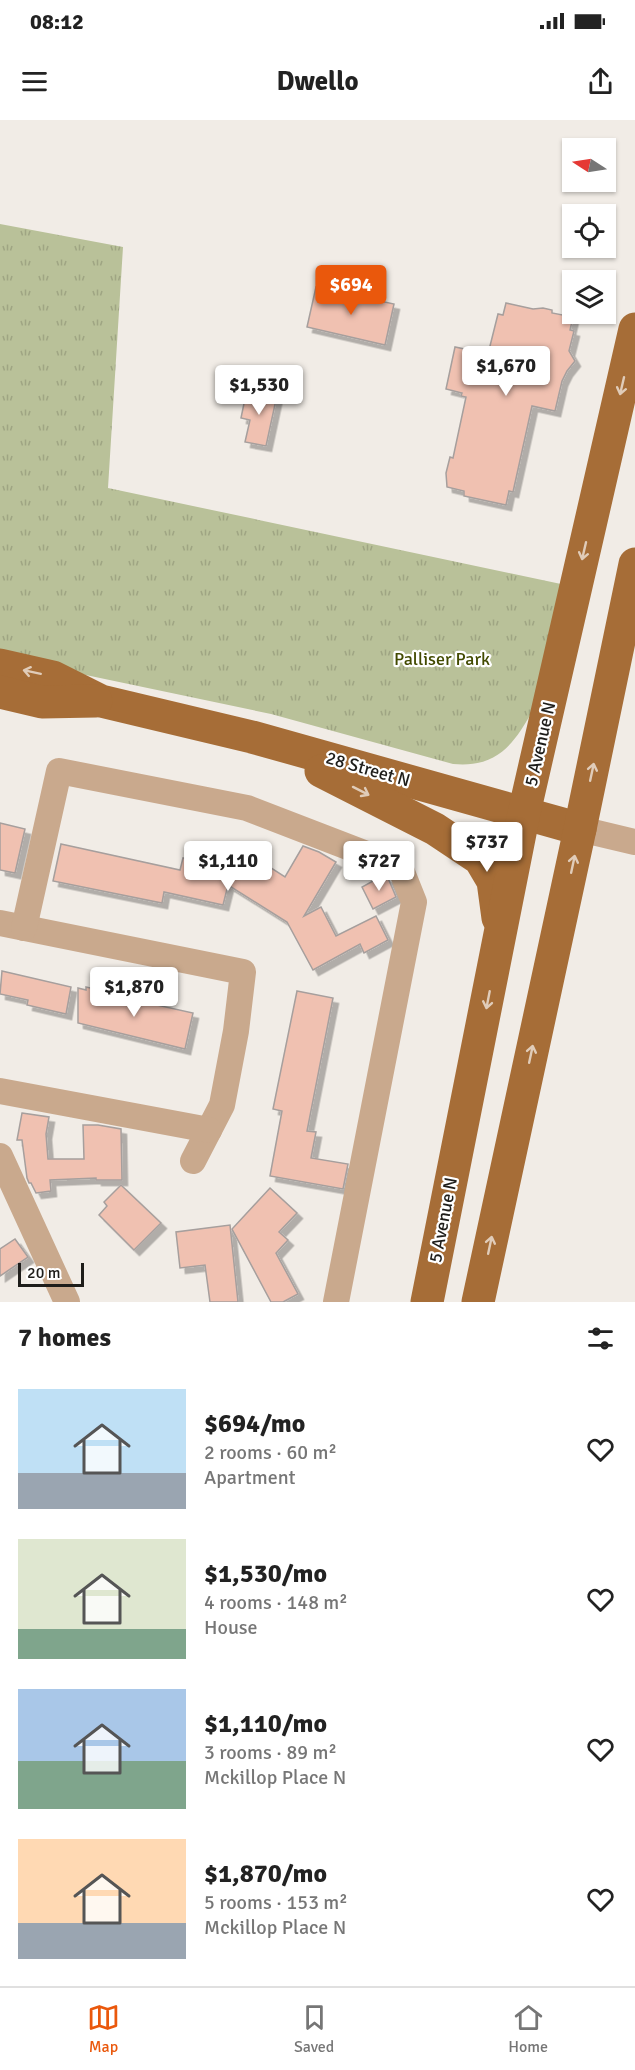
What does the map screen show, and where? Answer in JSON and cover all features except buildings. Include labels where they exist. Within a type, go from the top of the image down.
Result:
[{"type":"main road","name":"5 Avenue N","points":[[427,1302],[524,813],[635,329]]},
{"type":"main road","points":[[478,1302],[635,564]]},
{"type":"main road","name":"28 Street N","points":[[0,665],[53,677],[101,701],[252,737],[580,829]]},
{"type":"main road","name":"28 Street N","points":[[5,697],[42,702],[101,701]]},
{"type":"main road","points":[[252,737],[435,829],[480,859],[493,881],[500,942]]},
{"type":"street","points":[[193,1161],[222,1105],[236,1031],[243,972],[12,925],[59,771],[247,808],[400,867],[414,902],[336,1302]]},
{"type":"street","name":"28 Street N","points":[[580,829],[635,842]]},
{"type":"street","points":[[0,1091],[209,1130]]},
{"type":"street","points":[[0,1156],[68,1302]]},
{"type":"green space","name":"Palliser Park","points":[[0,224],[123,247],[108,488],[561,584],[533,710],[518,734],[502,752],[481,762],[453,764],[271,714],[0,657]]}]
